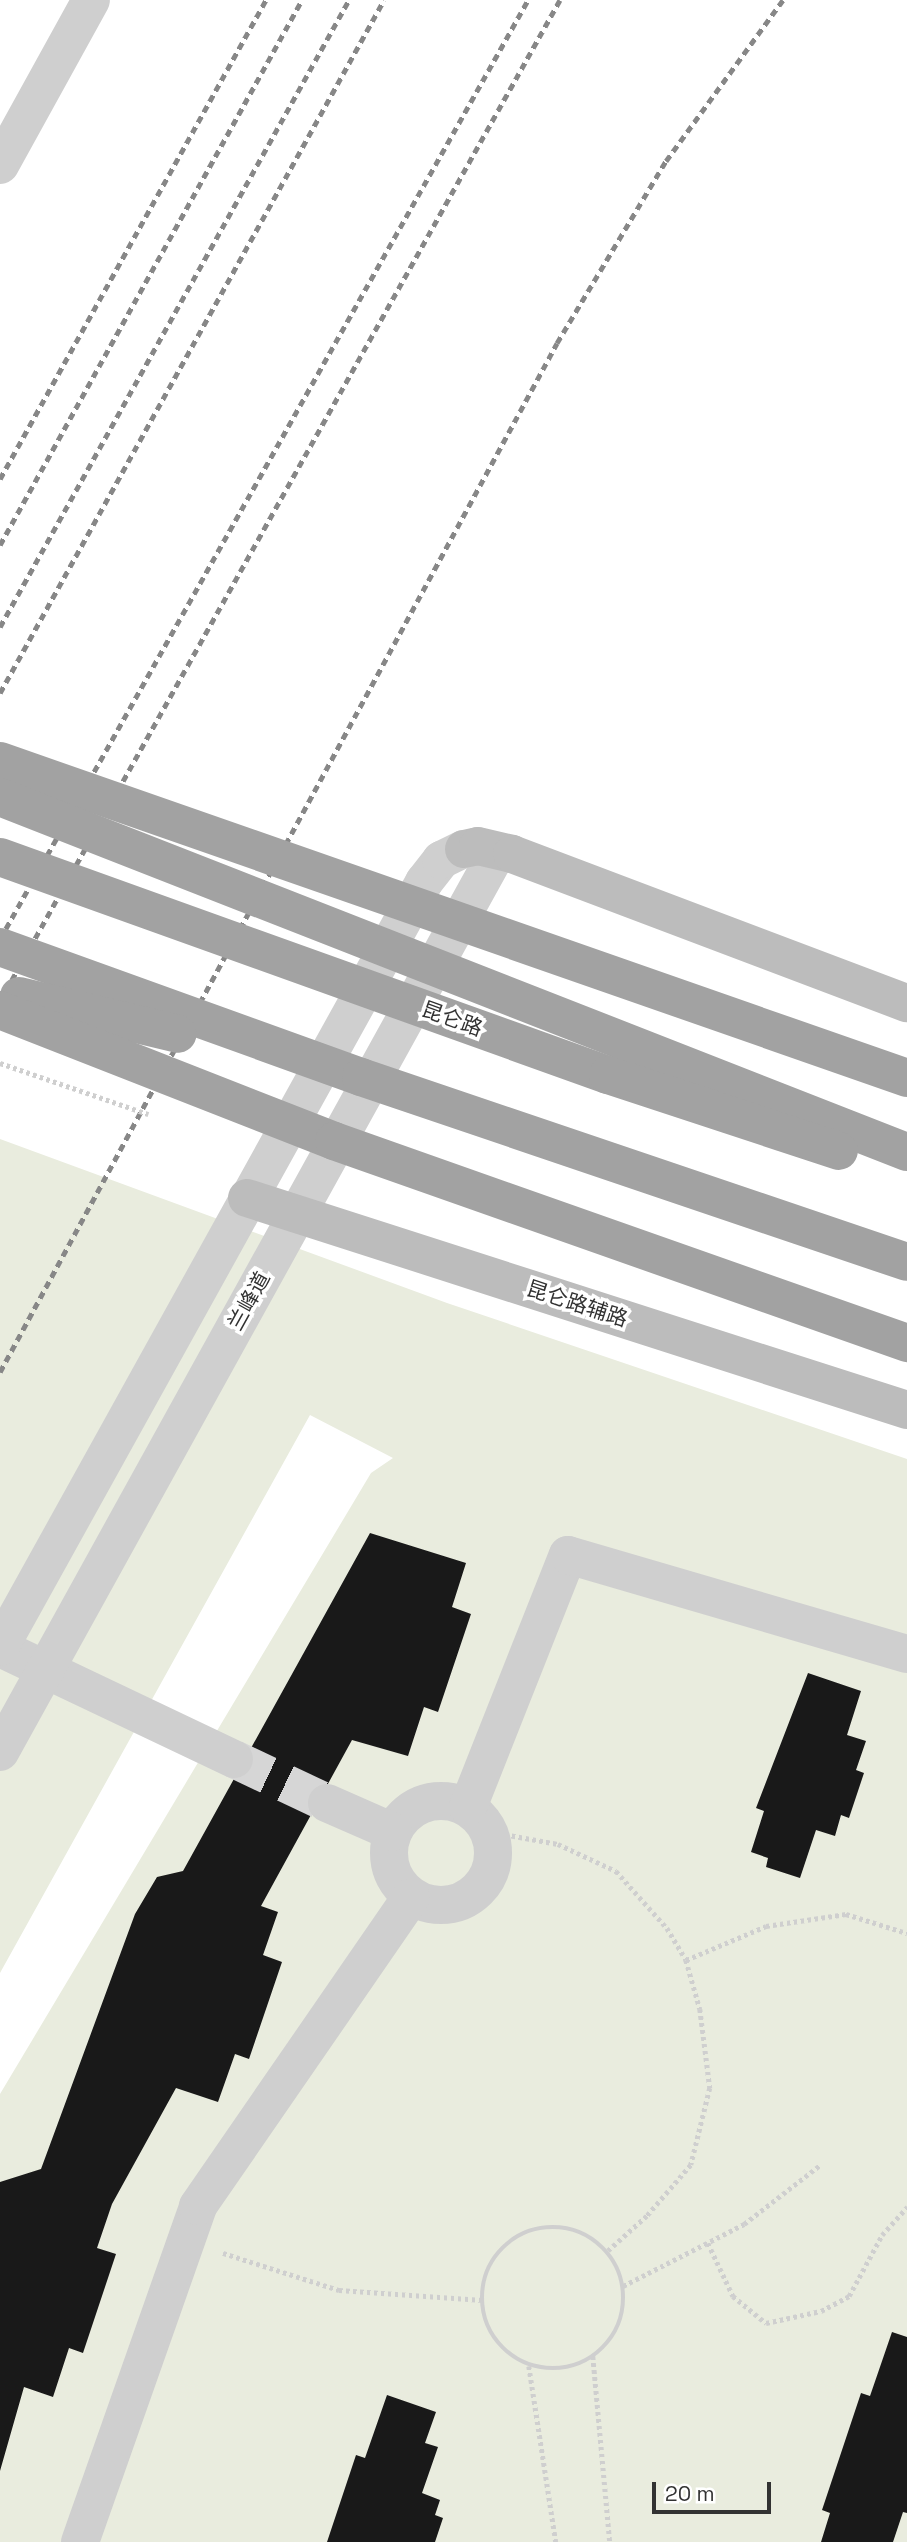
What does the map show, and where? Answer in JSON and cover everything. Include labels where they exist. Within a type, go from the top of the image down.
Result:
[{"type":"highway","points":[[0,761],[907,1078]]},
{"type":"highway","points":[[0,797],[907,1152]]},
{"type":"highway","name":"昆仑路","points":[[0,857],[608,1075],[907,1174]]},
{"type":"highway","points":[[0,947],[360,1077],[907,1262]]},
{"type":"highway","points":[[0,992],[360,1077]]},
{"type":"highway","points":[[0,1010],[334,1141],[907,1343]]},
{"type":"main road","points":[[481,850],[907,1003]]},
{"type":"main road","name":"昆仑路辅路","points":[[247,1198],[907,1410]]},
{"type":"street","points":[[0,165],[91,0]]},
{"type":"street","points":[[234,1759],[0,1647],[424,882],[441,860],[481,850]]},
{"type":"street","name":"兰峰道","points":[[0,1752],[297,1214],[481,850]]},
{"type":"street","points":[[479,1820],[435,1801],[417,1806],[393,1832],[390,1867],[411,1897],[444,1906],[475,1894],[493,1865],[479,1820],[568,1555],[907,1654]]},
{"type":"street","points":[[327,1803],[393,1832]]},
{"type":"street","points":[[80,2542],[198,2206],[411,1897]]},
{"type":"path","points":[[479,1820],[558,1844],[616,1871],[667,1927],[686,1960],[701,2010],[710,2088],[691,2165],[647,2216],[608,2251]]},
{"type":"path","points":[[686,1960],[766,1926],[846,1914],[907,1933]]},
{"type":"path","points":[[623,2286],[744,2224],[820,2165]]},
{"type":"path","points":[[708,2242],[733,2296],[766,2323],[821,2312],[849,2296],[882,2235],[907,2207]]},
{"type":"path","points":[[562,2227],[587,2235],[608,2251],[623,2286],[623,2311],[614,2334],[593,2356],[578,2365],[553,2370],[529,2366],[508,2354],[491,2335],[483,2300],[488,2268],[519,2235],[562,2227]]},
{"type":"path","points":[[186,2241],[339,2290],[483,2300]]},
{"type":"path","points":[[593,2356],[610,2542]]},
{"type":"path","points":[[529,2366],[556,2542]]},
{"type":"shaded area","points":[[0,1139],[447,1303],[907,1459],[907,2542],[0,2542],[0,2094],[371,1473],[393,1458],[310,1415],[0,1973]]},
{"type":"building","points":[[370,1533],[466,1563],[452,1607],[471,1614],[438,1712],[424,1707],[408,1756],[352,1740],[261,1906],[278,1912],[263,1955],[282,1962],[249,2059],[235,2054],[218,2102],[176,2088],[112,2204],[97,2248],[116,2254],[83,2353],[69,2348],[53,2397],[24,2387],[0,2471],[0,2182],[41,2169],[135,1914],[157,1877],[183,1871]]},
{"type":"building","points":[[808,1673],[861,1691],[847,1735],[866,1741],[856,1770],[864,1773],[849,1818],[841,1815],[835,1836],[816,1830],[800,1878],[766,1867],[768,1858],[751,1852],[764,1811],[756,1808]]},
{"type":"building","points":[[892,2332],[907,2337],[907,2513],[903,2512],[893,2542],[821,2542],[830,2513],[822,2510],[861,2393],[870,2396]]},
{"type":"building","points":[[387,2395],[436,2412],[425,2443],[438,2447],[422,2493],[440,2500],[435,2515],[443,2518],[435,2542],[327,2542],[356,2455],[365,2458]]},
{"type":"tunnel","points":[[234,1759],[327,1803]]},
{"type":"railway","points":[[0,479],[266,0]]},
{"type":"railway","points":[[0,545],[302,0]]},
{"type":"railway","points":[[0,627],[349,0]]},
{"type":"railway","points":[[0,693],[384,0]]},
{"type":"railway","points":[[0,939],[528,0]]},
{"type":"railway","points":[[0,1001],[560,0]]},
{"type":"railway","points":[[0,1372],[557,343],[666,161],[783,0]]}]
